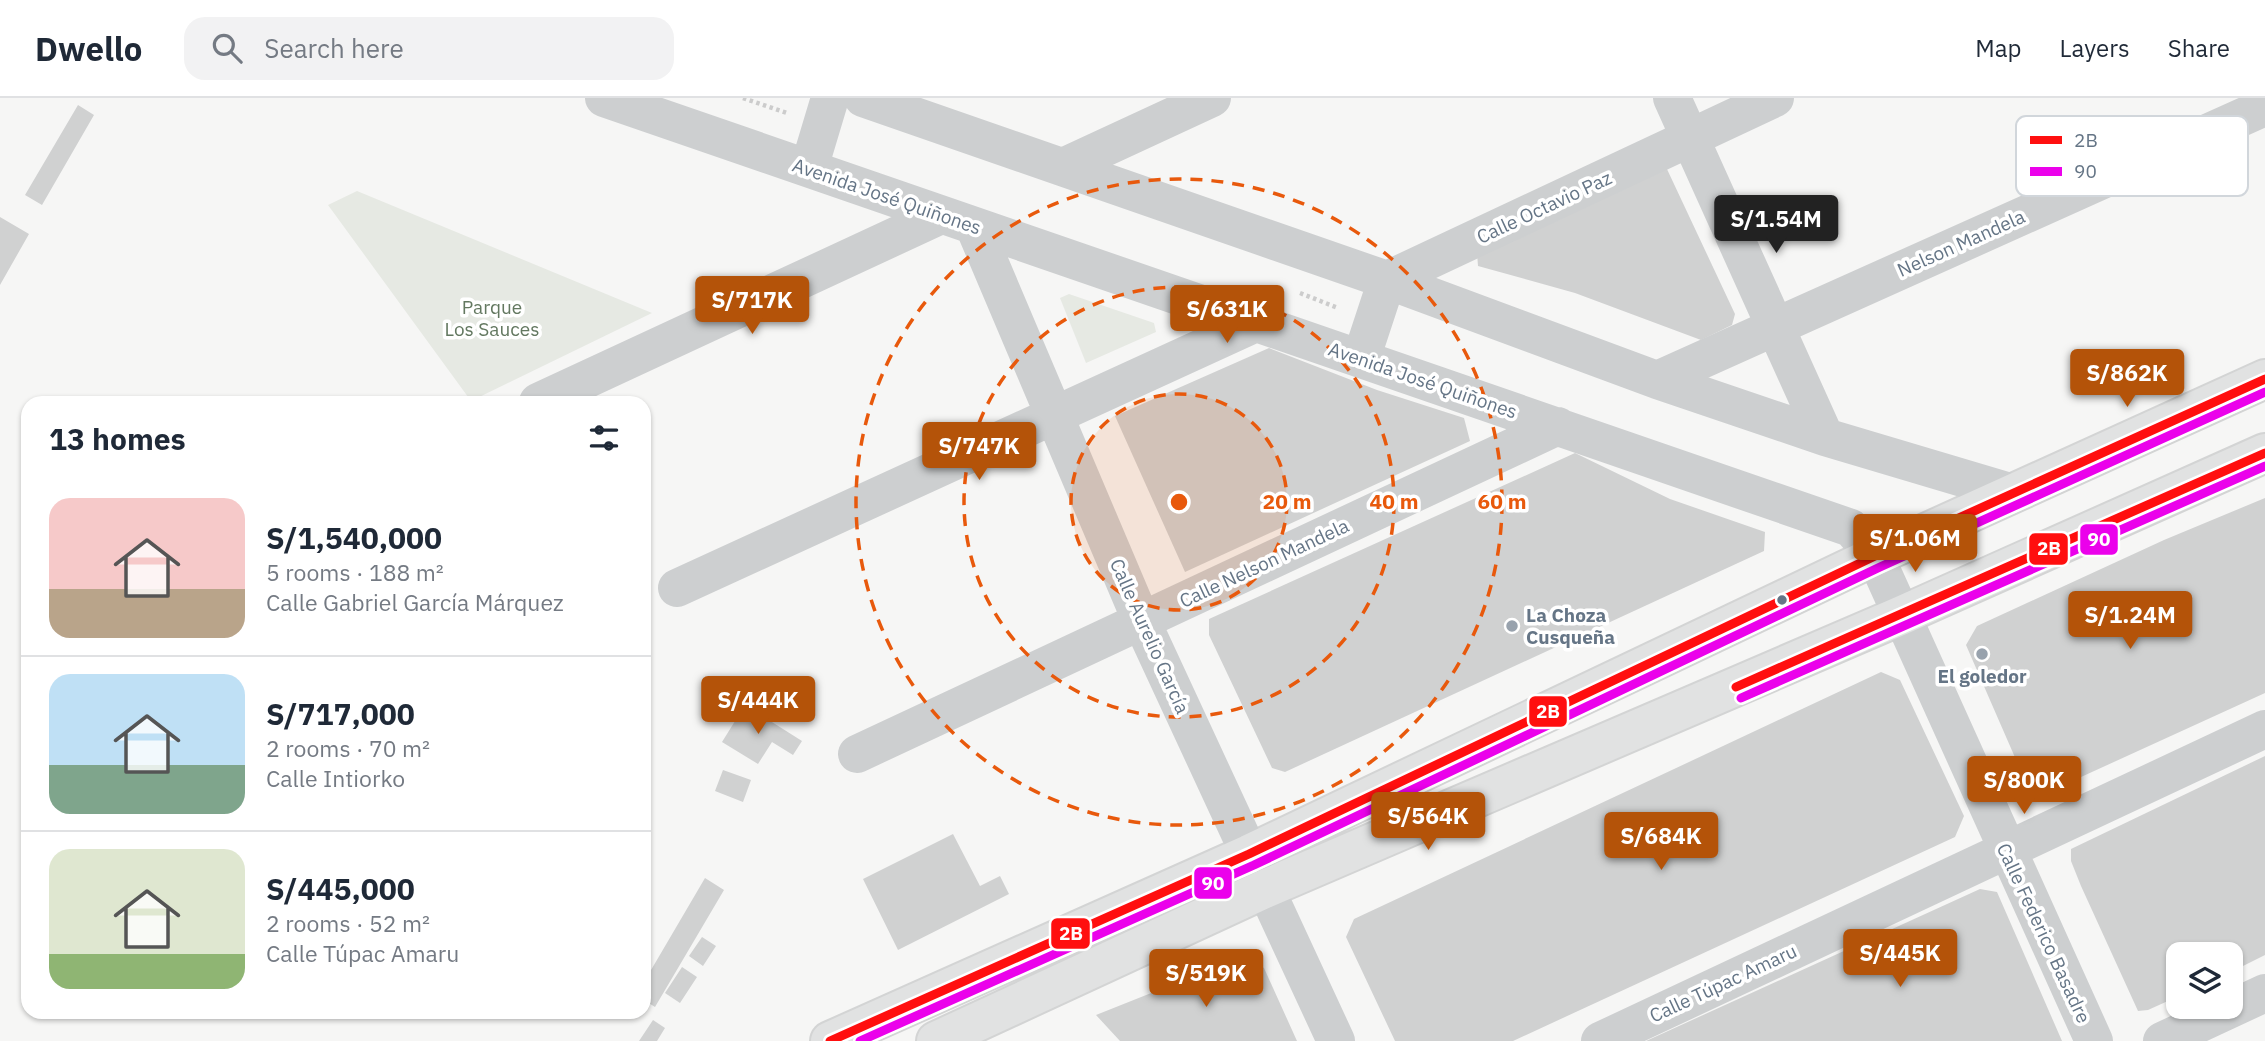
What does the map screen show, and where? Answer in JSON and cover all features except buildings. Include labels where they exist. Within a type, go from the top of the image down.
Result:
[{"type":"main road","points":[[830,1041],[1249,854],[1875,556],[2265,379]]},
{"type":"main road","points":[[936,1041],[1267,888],[1900,616],[2265,453]]},
{"type":"street","name":"Avenida José Quiñones","points":[[604,98],[1851,528],[1875,556]]},
{"type":"street","points":[[863,98],[1387,280],[1657,380],[1825,437],[2013,493]]},
{"type":"street","points":[[1063,167],[1212,98]]},
{"type":"street","points":[[1672,98],[1825,437]]},
{"type":"street","name":"Calle Octavio Paz","points":[[1387,280],[1775,98]]},
{"type":"street","name":"Nelson Mandela","points":[[2245,116],[2265,107]]},
{"type":"street","points":[[809,169],[826,112]]},
{"type":"street","name":"Nelson Mandela","points":[[1657,380],[2067,196]]},
{"type":"street","points":[[552,396],[958,220]]},
{"type":"street","name":"Calle Aurelio García","points":[[958,220],[1055,414],[1141,620],[1336,1041]]},
{"type":"street","points":[[1361,359],[1387,280]]},
{"type":"street","points":[[677,588],[1256,323]]},
{"type":"street","name":"Calle Nelson Mandela","points":[[857,754],[1558,426]]},
{"type":"street","name":"Calle Federico Basadre","points":[[1875,556],[2094,1041]]},
{"type":"street","name":"Calle Túpac Amaru","points":[[1600,1041],[2265,729]]},
{"type":"street","points":[[2162,1041],[2265,993]]},
{"type":"path","points":[[743,98],[826,112]]},
{"type":"path","points":[[1289,288],[1373,323]]},
{"type":"green space","name":"Parque Los Sauces","points":[[357,191],[652,313],[481,396],[467,396],[328,205]]},
{"type":"green space","points":[[1069,294],[1154,323],[1156,332],[1086,363],[1060,298]]},
{"type":"transit line","name":"2B","points":[[830,1041],[1249,854],[1875,556],[2265,379]]},
{"type":"transit line","name":"90","points":[[860,1041],[1254,865],[1880,567],[2265,392]]},
{"type":"transit line","name":"2B","points":[[1736,687],[2265,453]]},
{"type":"transit line","name":"90","points":[[1741,698],[2265,466]]},
{"type":"place","name":"La Choza Cusqueña","points":[[1512,626]]},
{"type":"place","name":"El goledor","points":[[1982,654]]}]
